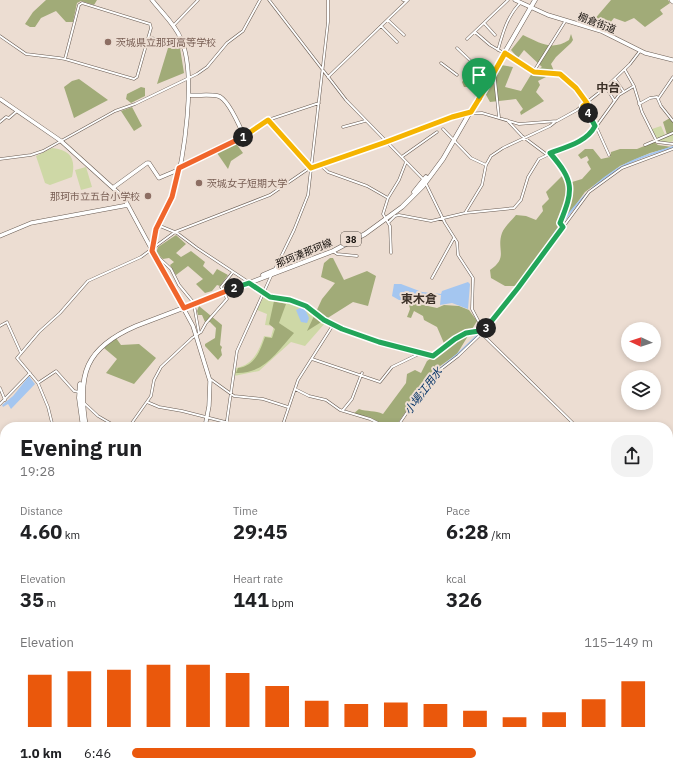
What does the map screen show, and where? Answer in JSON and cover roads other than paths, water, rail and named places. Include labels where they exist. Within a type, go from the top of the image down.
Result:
[{"type":"main road","name":"那珂湊那珂線","points":[[84,422],[82,387],[86,372],[94,356],[102,346],[121,333],[224,291],[333,251],[360,237],[387,219],[425,181],[453,141],[502,52],[533,0]]},
{"type":"main road","name":"那珂湊那珂線","points":[[469,112],[494,71],[502,52]]},
{"type":"main road","name":"那珂湊那珂線","points":[[273,273],[344,243],[387,219]]},
{"type":"main road","name":"那珂湊那珂線","points":[[84,422],[79,392],[82,377],[88,360],[105,340],[127,327],[183,307]]},
{"type":"street","points":[[152,0],[173,26],[184,46],[189,95],[188,115],[172,197],[158,226],[152,251]]},
{"type":"street","points":[[173,26],[198,0]]},
{"type":"street","points":[[0,159],[31,155],[61,141],[115,111],[135,104],[188,79],[207,67],[223,46],[243,31],[260,0]]},
{"type":"street","points":[[269,0],[328,77],[365,121],[386,142],[403,156],[406,162],[425,181],[443,219],[457,243],[458,256],[474,279],[472,309],[480,323],[480,332],[572,422]]},
{"type":"street","points":[[147,402],[159,407],[226,422],[237,351],[294,230],[308,195],[328,22],[328,0]]},
{"type":"street","points":[[403,0],[408,1]]},
{"type":"street","points":[[467,39],[508,0]]},
{"type":"street","name":"棚倉街道","points":[[515,0],[529,7],[601,31],[640,51],[673,60]]},
{"type":"street","points":[[328,77],[408,1]]},
{"type":"street","points":[[0,36],[26,54],[64,59],[134,80],[138,77],[151,28],[150,24],[82,3],[79,5],[64,59]]},
{"type":"street","points":[[502,52],[504,26],[509,17],[521,3]]},
{"type":"street","points":[[388,20],[404,35]]},
{"type":"street","points":[[534,72],[566,20]]},
{"type":"street","points":[[484,23],[495,35]]},
{"type":"street","points":[[381,26],[397,42]]},
{"type":"street","points":[[475,32],[502,52],[534,72],[560,74],[576,88],[587,103]]},
{"type":"street","points":[[148,38],[177,46],[184,46]]},
{"type":"street","points":[[457,48],[478,68]]},
{"type":"street","points":[[465,213],[482,185],[488,159],[497,152],[550,126],[583,106],[625,70],[640,51]]},
{"type":"street","points":[[441,63],[457,75]]},
{"type":"street","points":[[625,70],[634,86],[639,104],[658,144],[673,144]]},
{"type":"street","points":[[494,71],[499,118]]},
{"type":"street","points":[[658,99],[673,77]]},
{"type":"street","points":[[615,79],[624,92]]},
{"type":"street","points":[[387,219],[399,215],[431,221],[465,213],[514,208],[521,200],[532,168],[539,159],[546,154],[585,138],[592,132],[614,100],[634,86]]},
{"type":"street","points":[[606,87],[614,100]]},
{"type":"street","points":[[189,95],[217,96],[222,98],[227,103],[244,136]]},
{"type":"street","points":[[639,104],[650,98],[658,99],[673,121]]},
{"type":"street","points":[[0,99],[61,141],[114,187],[128,205],[197,334]]},
{"type":"street","points":[[114,187],[147,163],[149,163],[159,178],[244,136],[268,120],[319,103]]},
{"type":"street","points":[[583,106],[595,126],[609,155]]},
{"type":"street","points":[[0,122],[6,117],[9,118],[17,111]]},
{"type":"street","points":[[52,422],[48,407],[38,383],[17,359],[88,281],[96,276],[138,259],[152,251],[175,232],[270,195],[311,167],[469,112],[519,124],[555,122]]},
{"type":"street","points":[[268,120],[311,167]]},
{"type":"street","points":[[507,120],[516,131],[546,154]]},
{"type":"street","points":[[343,127],[365,121]]},
{"type":"street","points":[[443,129],[470,158],[486,164]]},
{"type":"street","points":[[403,156],[437,132]]},
{"type":"street","points":[[646,145],[673,133]]},
{"type":"street","points":[[400,422],[432,376],[458,356],[518,288],[562,226],[589,192],[615,172],[646,158],[673,149]]},
{"type":"street","points":[[550,153],[565,171],[570,184],[569,198],[562,226]]},
{"type":"street","points":[[391,253],[387,219],[383,214],[388,198],[399,180],[406,162]]},
{"type":"street","points":[[319,164],[328,172],[367,186],[388,198]]},
{"type":"street","points":[[0,236],[31,223],[128,205]]},
{"type":"street","points":[[158,226],[175,232],[270,297],[302,305],[333,325],[379,342],[433,356],[455,339],[466,333],[480,332]]},
{"type":"street","points":[[432,278],[454,238]]},
{"type":"street","points":[[333,251],[337,254],[357,256]]},
{"type":"street","points":[[154,256],[171,269],[179,285],[193,303],[197,334],[210,378],[206,422]]},
{"type":"street","points":[[133,422],[152,393],[154,380],[161,367],[197,334],[228,299],[221,287],[233,272]]},
{"type":"street","points":[[0,326],[7,322],[21,353]]},
{"type":"street","points":[[284,422],[295,389],[306,365],[312,359],[333,325]]},
{"type":"street","points":[[312,359],[361,377],[380,382],[392,367],[422,352]]},
{"type":"street","points":[[38,383],[56,371],[74,391],[79,392]]},
{"type":"street","points":[[0,404],[30,373]]},
{"type":"street","points":[[342,410],[352,399],[362,373]]},
{"type":"street","points":[[210,378],[231,395],[263,399],[288,407]]},
{"type":"street","points":[[0,388],[5,400]]},
{"type":"street","points":[[295,389],[309,396],[326,400],[342,410],[370,418],[377,422]]},
{"type":"street","points":[[82,402],[98,416],[108,422]]},
{"type":"water","points":[[468,282],[470,284],[468,309],[452,303],[440,305],[441,295],[431,294],[430,302],[399,300],[392,296],[394,284],[401,284],[422,292],[441,294],[442,291]]},
{"type":"water","points":[[304,307],[309,318],[307,323],[301,322],[296,310]]},
{"type":"water","points":[[29,376],[35,384],[11,409],[8,404],[3,407],[2,405],[13,396]]},
{"type":"waterway","name":"小場江用水","points":[[526,275],[566,218],[589,191],[616,170],[629,163],[673,147]]},
{"type":"waterway","name":"小場江用水","points":[[432,375],[458,354],[480,333],[521,282]]},
{"type":"waterway","name":"小場江用水","points":[[415,400],[428,380]]},
{"type":"place","name":"茨城県立那珂高等学校","points":[[108,42]]},
{"type":"place","name":"茨城女子短期大学","points":[[199,183]]},
{"type":"place","name":"那珂市立五台小学校","points":[[148,196]]},
{"type":"district","name":"中台","points":[[608,87]]},
{"type":"district","name":"東木倉","points":[[419,298]]}]
